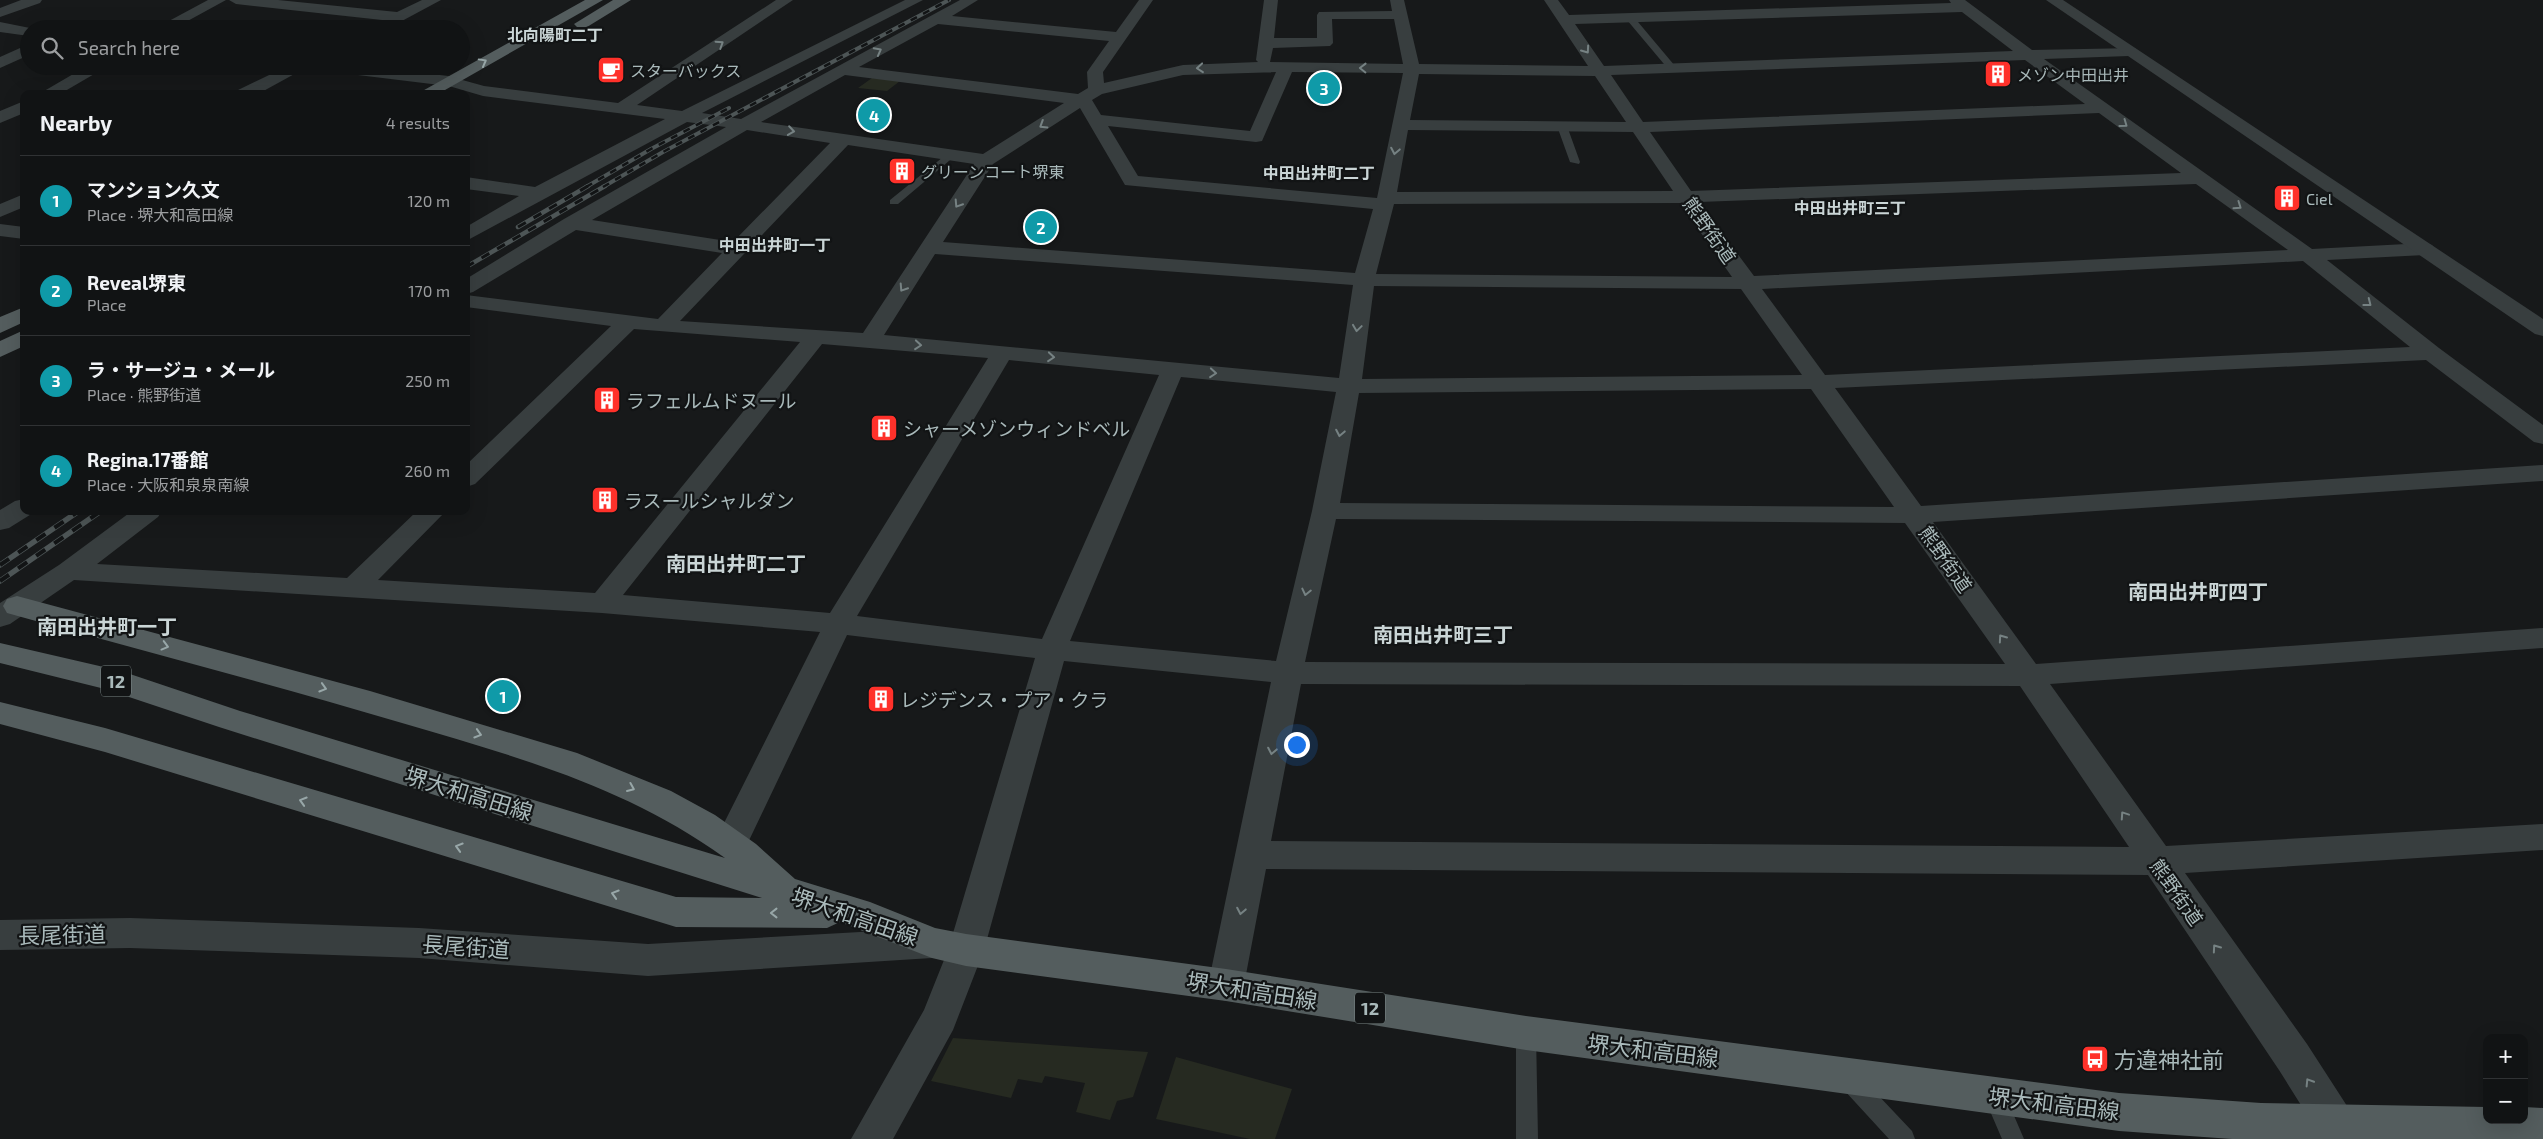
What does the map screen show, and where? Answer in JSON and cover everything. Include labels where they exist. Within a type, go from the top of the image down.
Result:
[{"type":"main road","points":[[458,88],[596,0]]},
{"type":"main road","points":[[458,88],[624,0]]},
{"type":"main road","points":[[0,326],[20,315]]},
{"type":"main road","points":[[0,350],[20,339]]},
{"type":"main road","points":[[9,611],[314,685],[565,760],[674,805],[731,843],[764,869],[785,891]]},
{"type":"main road","name":"堺大和高田線","points":[[0,653],[110,679],[230,719],[858,913],[949,946],[1226,985],[1526,1033],[2119,1112],[2261,1122],[2543,1127]]},
{"type":"main road","points":[[0,713],[104,740],[676,912],[858,913]]},
{"type":"street","points":[[0,13],[35,0]]},
{"type":"street","points":[[179,20],[219,0]]},
{"type":"street","points":[[236,0],[398,18]]},
{"type":"street","points":[[394,20],[434,0]]},
{"type":"street","points":[[620,109],[786,0]]},
{"type":"street","points":[[470,233],[538,193],[684,116],[916,0]]},
{"type":"street","points":[[470,286],[571,223],[743,124],[971,0]]},
{"type":"street","points":[[1146,0],[1095,72],[1090,95],[1094,118],[1132,181],[1385,201],[1686,198],[2198,178]]},
{"type":"street","points":[[1263,67],[1272,0]]},
{"type":"street","points":[[1226,985],[1288,673],[1325,512],[1349,386],[1364,280],[1385,201],[1412,69],[1397,0]]},
{"type":"street","name":"熊野街道","points":[[1551,0],[1686,198],[2028,674],[2155,861],[2293,1057],[2335,1123]]},
{"type":"street","points":[[2053,0],[2543,328]]},
{"type":"street","points":[[1565,20],[1961,4],[2198,178],[2308,255],[2432,353],[2543,437]]},
{"type":"street","points":[[1266,43],[1325,43],[1324,15],[1400,15]]},
{"type":"street","points":[[936,19],[1120,37]]},
{"type":"street","points":[[0,27],[20,30]]},
{"type":"street","points":[[869,340],[986,160],[1090,95],[1183,70],[1286,67],[1601,71],[2129,51]]},
{"type":"street","points":[[0,63],[20,53]]},
{"type":"street","points":[[1094,118],[1256,137],[1286,67]]},
{"type":"street","points":[[842,70],[1090,95]]},
{"type":"street","points":[[55,90],[83,75]]},
{"type":"street","points":[[252,90],[283,75]]},
{"type":"street","points":[[379,75],[458,88],[743,124],[986,160]]},
{"type":"street","points":[[0,118],[20,108]]},
{"type":"street","points":[[1400,125],[1639,127],[2102,108]]},
{"type":"street","points":[[663,326],[844,139]]},
{"type":"street","points":[[470,184],[538,193]]},
{"type":"street","points":[[0,211],[20,202]]},
{"type":"street","points":[[571,223],[737,250]]},
{"type":"street","points":[[0,230],[20,232]]},
{"type":"street","points":[[929,247],[1364,280],[1748,283],[2425,249]]},
{"type":"street","points":[[470,302],[663,326],[869,340],[1349,386],[1819,382],[2432,353]]},
{"type":"street","points":[[470,475],[628,322]]},
{"type":"street","points":[[602,603],[816,337]]},
{"type":"street","points":[[731,843],[838,624],[1002,353]]},
{"type":"street","points":[[872,1139],[940,1018],[949,946],[1052,650],[1173,369]]},
{"type":"street","points":[[1325,512],[1915,515],[2543,473]]},
{"type":"street","points":[[0,522],[20,510]]},
{"type":"street","points":[[9,611],[69,571],[144,515]]},
{"type":"street","points":[[354,588],[429,515]]},
{"type":"street","points":[[69,571],[602,603],[838,624],[1052,650],[1288,673],[2028,674],[2543,638]]},
{"type":"street","points":[[1252,855],[2155,861],[2543,837]]},
{"type":"street","name":"長尾街道","points":[[0,935],[130,932],[419,943],[648,960],[949,946]]},
{"type":"lane","points":[[1630,18],[1672,68]]},
{"type":"lane","points":[[1562,126],[1575,162]]},
{"type":"lane","points":[[894,202],[951,154]]},
{"type":"lane","points":[[1526,1033],[1527,1139]]},
{"type":"lane","points":[[1844,1074],[1904,1139]]},
{"type":"lane","points":[[1994,1095],[2013,1139]]},
{"type":"shaded area","points":[[872,78],[900,81],[887,91],[858,88]]},
{"type":"shaded area","points":[[953,1038],[1148,1052],[1133,1097],[1117,1101],[1110,1120],[1076,1112],[1085,1083],[1045,1076],[1042,1083],[1018,1079],[1011,1098],[931,1081]]},
{"type":"shaded area","points":[[1176,1057],[1292,1089],[1275,1139],[1250,1139],[1156,1119]]},
{"type":"railway","points":[[603,187],[663,152],[949,0]]},
{"type":"railway","points":[[586,187],[651,149],[729,108]]},
{"type":"railway","points":[[518,227],[588,186]]},
{"type":"railway","points":[[470,265],[605,186]]},
{"type":"railway","points":[[0,565],[73,515]]},
{"type":"railway","points":[[0,581],[95,515]]},
{"type":"place","name":"スターバックス","points":[[611,70]]},
{"type":"place","name":"メゾン中田出井","points":[[1998,74]]},
{"type":"place","name":"ラ・サージュ・メール","points":[[1324,88]]},
{"type":"place","name":"Regina.17番館","points":[[874,115]]},
{"type":"place","name":"グリーンコート堺東","points":[[902,171]]},
{"type":"place","name":"Ciel","points":[[2287,198]]},
{"type":"place","name":"Reveal堺東","points":[[1041,227]]},
{"type":"place","name":"ラフェルムドヌール","points":[[607,400]]},
{"type":"place","name":"シャーメゾンウィンドベル","points":[[884,428]]},
{"type":"place","name":"ラスールシャルダン","points":[[605,500]]},
{"type":"place","name":"マンション久文","points":[[503,696]]},
{"type":"place","name":"レジデンス・プア・クラ","points":[[881,699]]},
{"type":"place","name":"方違神社前","points":[[2095,1059]]},
{"type":"district","name":"北向陽町二丁","points":[[555,34]]},
{"type":"district","name":"中田出井町二丁","points":[[1319,172]]},
{"type":"district","name":"中田出井町三丁","points":[[1850,207]]},
{"type":"district","name":"中田出井町一丁","points":[[775,244]]},
{"type":"district","name":"南田出井町二丁","points":[[736,563]]},
{"type":"district","name":"南田出井町四丁","points":[[2198,591]]},
{"type":"district","name":"南田出井町一丁","points":[[107,626]]},
{"type":"district","name":"南田出井町三丁","points":[[1443,634]]}]
